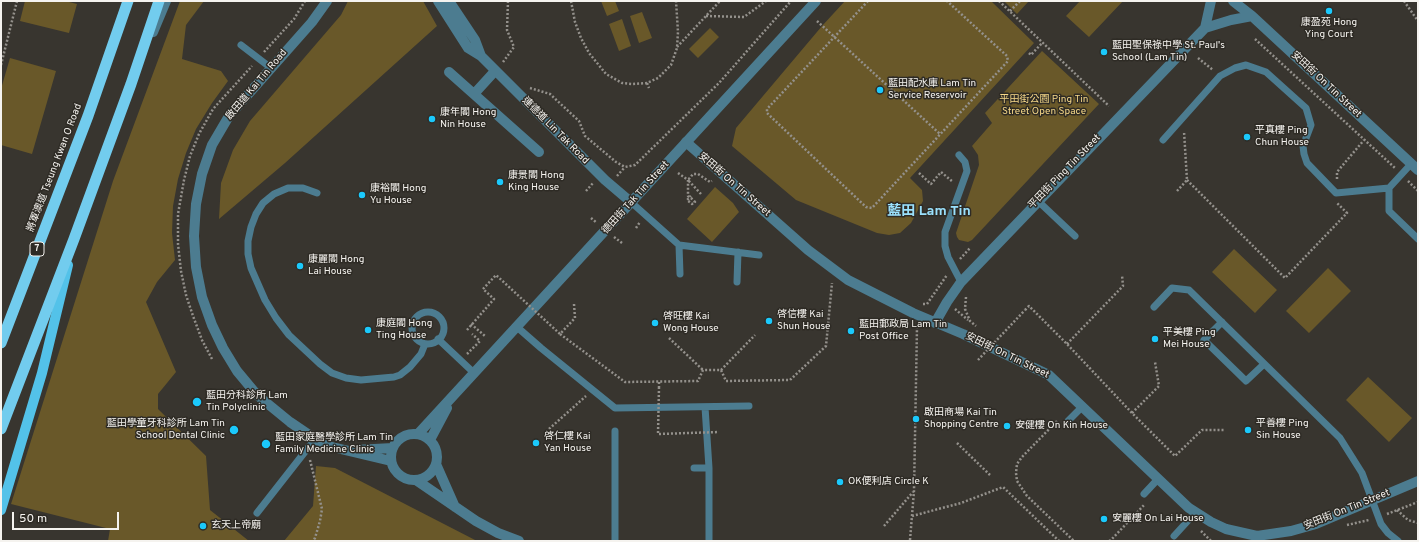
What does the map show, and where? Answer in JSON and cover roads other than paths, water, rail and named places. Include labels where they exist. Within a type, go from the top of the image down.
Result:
[{"type":"highway","name":"將軍澳道 Tseung Kwan O Road","points":[[1,343],[86,123],[128,1]]},
{"type":"highway","points":[[1,429],[74,239],[160,1]]},
{"type":"main road","points":[[1,510],[42,373],[74,239]]},
{"type":"street","points":[[131,84],[149,45],[166,1]]},
{"type":"street","name":"啟田道 Kai Tin Road","points":[[327,1],[312,22],[229,116],[212,145],[202,174],[196,204],[194,236],[196,267],[202,297],[212,325],[223,348],[247,384],[267,404],[315,440],[328,446],[391,461]]},
{"type":"street","name":"連德道 Lin Tak Road","points":[[438,1],[468,48],[498,68],[605,180],[632,203]]},
{"type":"street","name":"連德道 Lin Tak Road","points":[[449,1],[475,40],[481,56]]},
{"type":"street","name":"德田街 Tak Tin Street","points":[[418,434],[632,203],[816,1]]},
{"type":"street","points":[[1205,28],[1210,1]]},
{"type":"street","name":"安田街 On Tin Street","points":[[1233,1],[1252,16],[1415,167]]},
{"type":"street","name":"平田街 Ping Tin Street","points":[[935,323],[961,282],[1205,28],[1252,16]]},
{"type":"street","points":[[474,94],[498,68]]},
{"type":"street","points":[[449,72],[539,152]]},
{"type":"street","name":"安田街 On Tin Street","points":[[686,142],[808,250],[848,280],[935,323],[963,334],[1050,375],[1195,513],[1226,529],[1256,536],[1291,531],[1316,524],[1418,481]]},
{"type":"street","name":"德田街 Tak Tin Street","points":[[430,440],[455,394]]},
{"type":"street","points":[[416,480],[432,472],[436,464],[437,457],[436,451],[430,440],[418,434],[410,434],[403,436],[392,448],[391,461],[393,468],[403,477],[416,480],[476,521],[498,533],[519,541]]},
{"type":"street","name":"啟田道 Kai Tin Road","points":[[342,450],[392,448]]},
{"type":"street","points":[[436,464],[454,507]]},
{"type":"lane","points":[[241,45],[271,68]]},
{"type":"lane","points":[[1163,140],[1220,76],[1235,68],[1246,65],[1266,72],[1306,108],[1311,125],[1303,146],[1304,154],[1307,162],[1336,193],[1389,188]]},
{"type":"lane","points":[[959,154],[965,162],[967,171],[946,232],[945,246],[948,257],[961,282]]},
{"type":"lane","points":[[1415,167],[1401,174],[1389,188],[1389,211],[1418,239]]},
{"type":"lane","points":[[317,193],[303,188],[288,188],[274,194],[263,203],[256,214],[251,227],[248,241],[248,254],[251,268],[265,300],[276,318],[289,335],[314,360],[332,373],[346,378],[361,380],[394,377],[400,375],[410,367],[421,354],[425,344]]},
{"type":"lane","points":[[1038,201],[1075,236]]},
{"type":"lane","points":[[632,203],[679,245],[759,255]]},
{"type":"lane","points":[[679,245],[680,274]]},
{"type":"lane","points":[[737,282],[738,252]]},
{"type":"lane","points":[[1154,307],[1172,288],[1190,290],[1340,438],[1362,473],[1381,524],[1388,534],[1398,541]]},
{"type":"lane","points":[[432,313],[440,319],[443,328],[442,333],[438,340],[433,343],[425,344],[416,339],[412,330],[414,320],[422,314],[432,313]]},
{"type":"lane","points":[[1222,322],[1204,340],[1246,381],[1264,364]]},
{"type":"lane","points":[[517,327],[616,408],[748,406]]},
{"type":"lane","points":[[438,340],[474,373]]},
{"type":"lane","points":[[705,407],[709,541]]},
{"type":"lane","points":[[1068,421],[1082,407]]},
{"type":"lane","points":[[615,431],[615,541]]},
{"type":"lane","points":[[257,513],[315,440]]},
{"type":"lane","points":[[694,468],[708,468]]},
{"type":"lane","points":[[1144,494],[1158,479]]},
{"type":"lane","points":[[1174,536],[1195,513]]},
{"type":"place","name":"康盈苑 Hong Ying Court","points":[[1329,11]]},
{"type":"place","name":"藍田聖保祿中學 St. Paul's School (Lam Tin)","points":[[1104,52]]},
{"type":"place","name":"藍田配水庫 Lam Tin Service Reservoir","points":[[880,90]]},
{"type":"place","name":"康年閣 Hong Nin House","points":[[432,119]]},
{"type":"place","name":"平真樓 Ping Chun House","points":[[1247,137]]},
{"type":"place","name":"康景閣 Hong King House","points":[[500,182]]},
{"type":"place","name":"康裕閣 Hong Yu House","points":[[362,195]]},
{"type":"place","name":"康麗閣 Hong Lai House","points":[[300,266]]},
{"type":"place","name":"啓信樓 Kai Shun House","points":[[769,321]]},
{"type":"place","name":"啓旺樓 Kai Wong House","points":[[655,323]]},
{"type":"place","name":"康庭閣 Hong Ting House","points":[[368,330]]},
{"type":"place","name":"藍田郵政局 Lam Tin Post Office","points":[[851,331]]},
{"type":"place","name":"平美樓 Ping Mei House","points":[[1155,339]]},
{"type":"place","name":"藍田分科診所 Lam Tin Polyclinic","points":[[197,402]]},
{"type":"place","name":"啟田商場 Kai Tin Shopping Centre","points":[[916,419]]},
{"type":"place","name":"安健樓 On Kin House","points":[[1007,426]]},
{"type":"place","name":"藍田學童牙科診所 Lam Tin School Dental Clinic","points":[[234,430]]},
{"type":"place","name":"平善樓 Ping Sin House","points":[[1248,430]]},
{"type":"place","name":"啓仁樓 Kai Yan House","points":[[536,443]]},
{"type":"place","name":"藍田家庭醫學診所 Lam Tin Family Medicine Clinic","points":[[266,444]]},
{"type":"place","name":"OK便利店 Circle K","points":[[840,482]]},
{"type":"place","name":"安麗樓 On Lai House","points":[[1104,519]]},
{"type":"place","name":"玄天上帝廟","points":[[203,526]]},
{"type":"district","name":"藍田 Lam Tin","points":[[929,212]]},
{"type":"park label","name":"平田街公園 Ping Tin Street Open Space","points":[[1044,106]]}]
